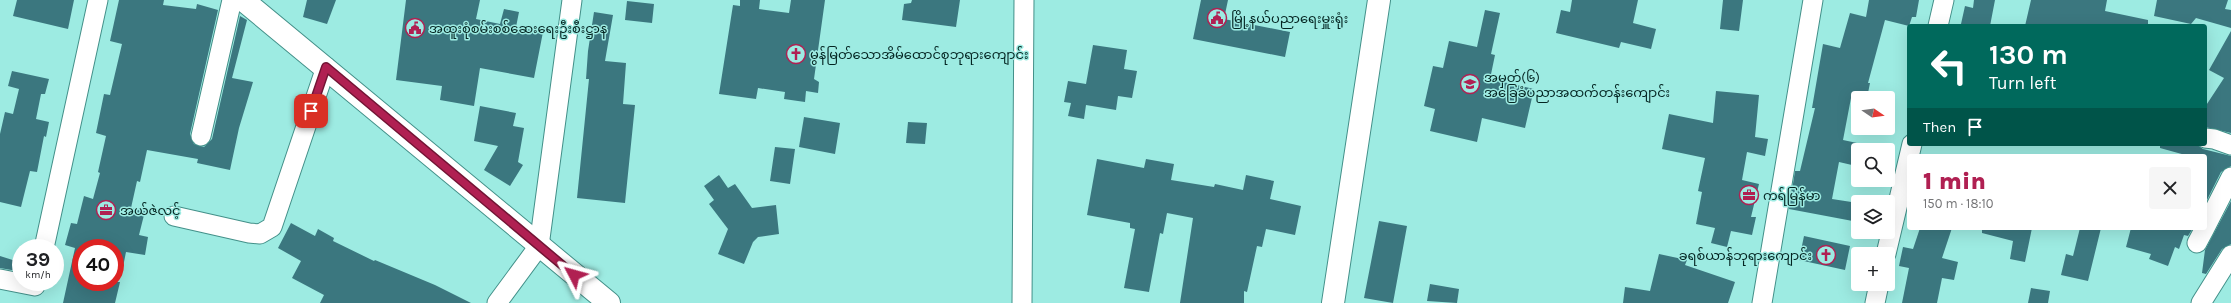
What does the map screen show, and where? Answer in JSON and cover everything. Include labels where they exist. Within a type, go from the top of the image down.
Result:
[{"type":"street","points":[[46,239],[98,0]]},
{"type":"street","points":[[201,136],[232,0]]},
{"type":"street","points":[[243,0],[326,67],[609,303]]},
{"type":"street","points":[[497,303],[539,246],[572,0]]},
{"type":"street","points":[[1022,303],[1024,0]]},
{"type":"street","points":[[1333,303],[1379,0]]},
{"type":"street","points":[[1762,303],[1813,0]]},
{"type":"street","points":[[1938,24],[1944,0]]},
{"type":"street","points":[[174,216],[249,233],[260,234],[272,228],[326,67]]},
{"type":"street","points":[[2207,138],[2231,145]]},
{"type":"street","points":[[1888,247],[1907,165]]},
{"type":"street","points":[[2207,223],[2231,177]]},
{"type":"street","points":[[2201,303],[2231,255]]},
{"type":"street","points":[[0,279],[12,281]]},
{"type":"street","points":[[1875,303],[1878,291]]},
{"type":"building","points":[[17,0],[74,0],[68,29],[13,16]]},
{"type":"building","points":[[119,0],[164,0],[163,5],[196,9],[197,4],[218,10],[190,134],[194,144],[204,147],[212,139],[240,16],[247,20],[232,78],[253,82],[239,128],[230,170],[197,163],[198,159],[147,150],[140,182],[137,181],[131,208],[145,211],[139,235],[148,237],[145,255],[126,252],[124,262],[124,239],[72,239],[72,247],[65,245],[71,223],[77,224],[84,196],[93,199],[100,173],[98,172],[106,136],[96,133],[104,94],[110,95],[122,44],[110,41]]},
{"type":"building","points":[[307,0],[336,0],[327,24],[303,17]]},
{"type":"building","points":[[406,0],[480,0],[476,19],[500,24],[504,9],[519,12],[516,27],[543,32],[534,78],[480,68],[474,106],[440,100],[442,86],[396,80]]},
{"type":"building","points":[[740,0],[760,0],[759,9],[789,13],[791,0],[825,0],[814,79],[819,82],[818,93],[806,91],[805,102],[784,99],[785,92],[758,88],[756,99],[719,94],[733,5],[740,6]]},
{"type":"building","points":[[912,0],[960,0],[956,27],[902,20],[904,4],[911,3]]},
{"type":"building","points":[[1201,0],[1228,0],[1224,19],[1290,32],[1285,57],[1193,39]]},
{"type":"building","points":[[1572,0],[1638,0],[1633,23],[1656,29],[1651,49],[1621,42],[1619,48],[1556,33],[1561,10],[1570,12]]},
{"type":"building","points":[[1723,0],[1743,0],[1739,31],[1720,29]]},
{"type":"building","points":[[1869,0],[1919,0],[1916,17],[1912,17],[1910,24],[1907,24],[1907,26],[1885,20],[1868,83],[1870,83],[1868,91],[1851,91],[1843,140],[1857,143],[1851,143],[1851,165],[1839,162],[1832,199],[1851,202],[1851,221],[1789,209],[1795,171],[1800,171],[1815,108],[1812,108],[1823,44],[1840,48],[1850,13],[1866,17]]},
{"type":"building","points":[[1974,0],[1995,0],[1990,24],[1961,24],[1965,6],[1973,8]]},
{"type":"building","points":[[2031,0],[2107,0],[2105,11],[2148,20],[2148,24],[2025,24]]},
{"type":"building","points":[[2157,0],[2228,0],[2225,9],[2231,10],[2231,28],[2196,18],[2191,24],[2154,16]]},
{"type":"building","points":[[627,1],[654,4],[652,23],[625,20]]},
{"type":"building","points":[[1485,10],[1500,13],[1491,54],[1495,55],[1490,79],[1534,89],[1525,128],[1482,118],[1477,142],[1430,131],[1435,109],[1424,106],[1433,66],[1443,68],[1449,41],[1477,47]]},
{"type":"building","points":[[594,12],[613,15],[605,61],[626,63],[623,104],[635,105],[625,203],[577,198],[589,79],[586,79],[588,51]]},
{"type":"building","points":[[2231,31],[2231,133],[2207,127],[2207,104],[2224,78],[2209,70]]},
{"type":"building","points":[[1093,45],[1127,50],[1124,69],[1137,71],[1132,98],[1118,96],[1116,110],[1086,105],[1084,119],[1068,116],[1071,103],[1064,102],[1068,81],[1086,84]]},
{"type":"building","points":[[12,71],[49,79],[45,94],[41,94],[36,119],[49,122],[46,137],[44,136],[37,172],[30,171],[21,207],[0,202],[0,134],[5,112],[13,114],[19,89],[8,86]]},
{"type":"building","points":[[1716,91],[1759,95],[1755,137],[1768,139],[1765,156],[1747,152],[1742,180],[1759,184],[1751,217],[1756,217],[1752,235],[1731,231],[1727,247],[1711,243],[1715,228],[1696,224],[1702,192],[1698,191],[1705,158],[1662,149],[1669,114],[1713,123]]},
{"type":"building","points":[[480,106],[516,113],[513,126],[524,128],[518,162],[523,165],[510,186],[484,170],[498,146],[474,141]]},
{"type":"building","points":[[804,117],[840,123],[835,154],[799,147]]},
{"type":"building","points":[[908,122],[927,123],[925,144],[906,143]]},
{"type":"building","points":[[2160,146],[2199,146],[2203,149],[2231,156],[2231,166],[2221,172],[2207,200],[2207,154],[2182,154],[2160,148]]},
{"type":"building","points":[[775,147],[795,149],[790,184],[770,181]]},
{"type":"building","points":[[1097,159],[1144,168],[1146,159],[1174,164],[1171,180],[1214,187],[1215,184],[1243,190],[1246,175],[1274,181],[1270,199],[1301,206],[1295,235],[1266,229],[1262,247],[1257,246],[1247,292],[1244,291],[1244,303],[1180,303],[1193,218],[1167,213],[1163,234],[1160,233],[1149,292],[1124,288],[1135,229],[1130,228],[1130,223],[1087,215]]},
{"type":"building","points":[[719,175],[728,188],[735,184],[752,208],[776,205],[779,234],[758,237],[753,242],[744,264],[718,254],[728,229],[709,204],[714,200],[704,186]]},
{"type":"building","points":[[2231,201],[2231,244],[2222,249],[2206,274],[2202,273],[2205,250]]},
{"type":"building","points":[[1379,221],[1407,226],[1393,303],[1364,298]]},
{"type":"building","points":[[291,223],[315,236],[318,229],[334,238],[333,241],[374,261],[375,260],[435,285],[471,303],[320,303],[324,295],[292,278],[301,261],[278,248]]},
{"type":"building","points":[[1919,230],[1951,230],[1942,258],[1958,262],[1954,280],[1942,278],[1937,303],[1902,303],[1909,268],[1899,266],[1903,247],[1913,249]]},
{"type":"building","points":[[1982,230],[2032,230],[2025,262],[2010,259],[2013,241],[1982,233]]},
{"type":"building","points":[[2080,230],[2101,230],[2088,281],[2061,275],[2066,254],[2073,256]]},
{"type":"building","points":[[2130,230],[2192,230],[2188,236],[2184,235],[2179,249],[2175,247],[2168,266],[2149,259],[2151,254],[2126,247]]},
{"type":"building","points":[[1804,236],[1850,246],[1845,270],[1799,260]]},
{"type":"building","points":[[1659,254],[1687,260],[1685,265],[1735,282],[1728,303],[1623,303],[1625,287],[1650,291]]},
{"type":"building","points":[[0,256],[12,260],[12,270],[0,268]]},
{"type":"building","points":[[72,262],[72,291],[118,291],[115,303],[63,303]]},
{"type":"building","points":[[1430,284],[1459,289],[1457,303],[1427,301]]},
{"type":"building","points":[[2031,288],[2050,291],[2048,303],[2028,303]]},
{"type":"place","name":"မြို့နယ်ပညာရေးမှူးရုံး","points":[[1217,18]]},
{"type":"place","name":"အထူးစုံစမ်းစစ်ဆေးရေးဦးစီးဋ္ဌာန","points":[[415,28]]},
{"type":"place","name":"မွန်မြတ်သောအိမ်ထောင်စုဘုရားကျောင်း","points":[[796,54]]},
{"type":"place","name":"အမှတ်(၆) အခြေခံပညာအထက်တန်းကျောင်း","points":[[1470,84]]},
{"type":"place","name":"ကရ်မြန်မာ","points":[[1749,195]]},
{"type":"place","name":"အယ်ဇဲလင့်","points":[[106,210]]},
{"type":"place","name":"ခရစ်ယာန်ဘုရားကျောင်း","points":[[1826,255]]},
{"type":"route","points":[[311,111],[326,67],[574,275]]}]
